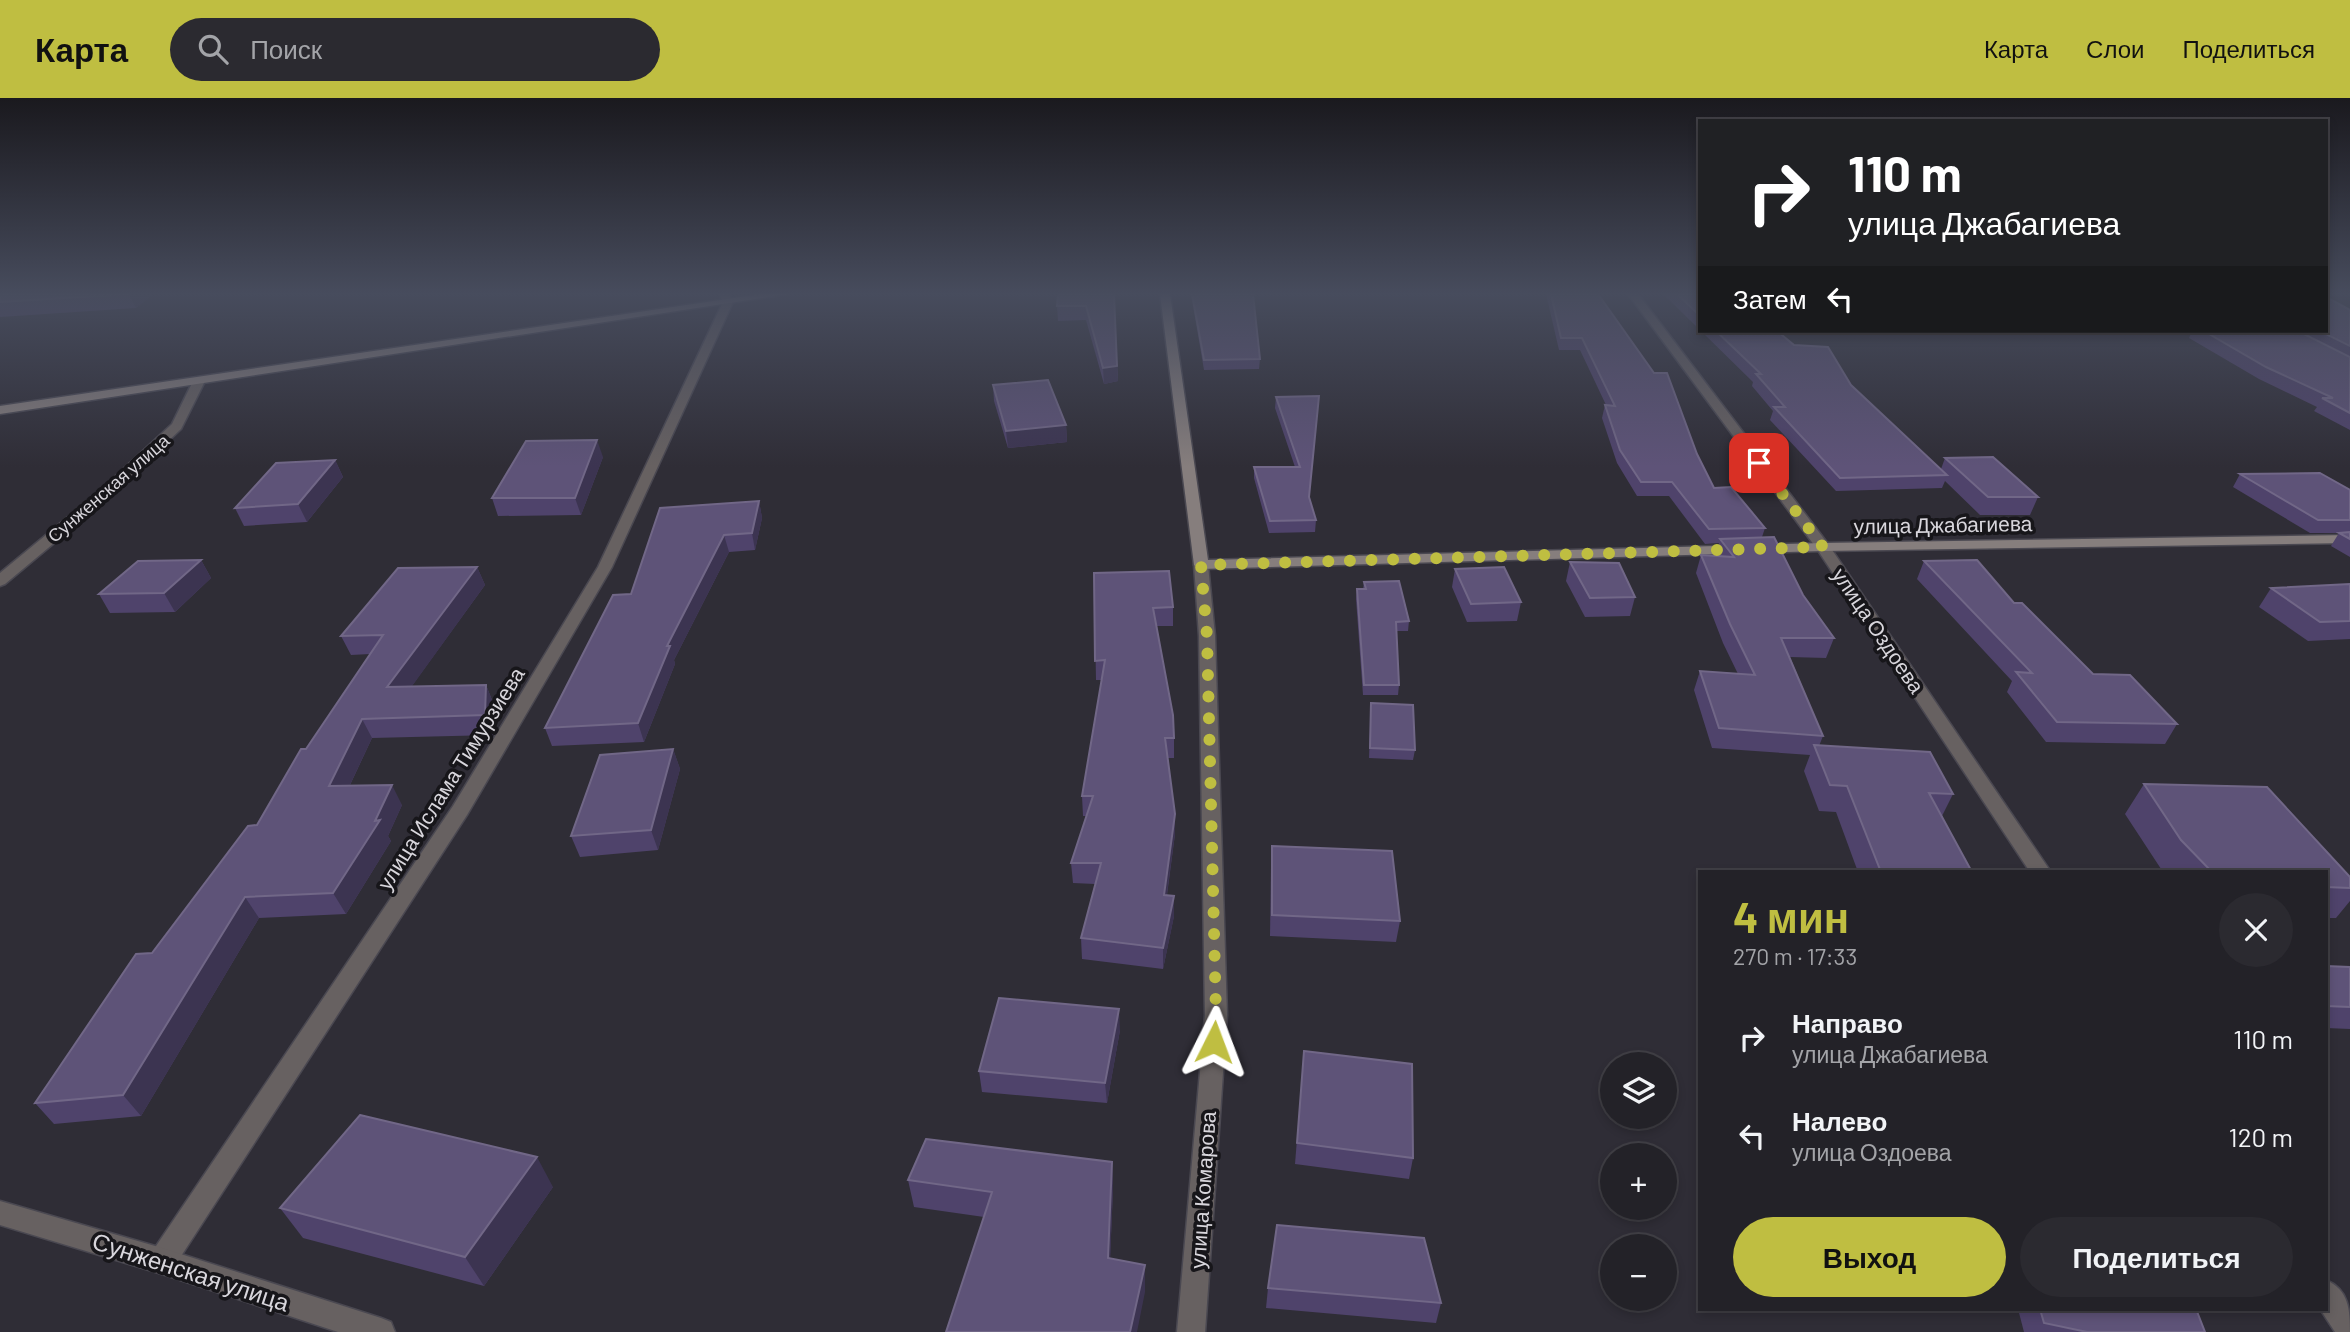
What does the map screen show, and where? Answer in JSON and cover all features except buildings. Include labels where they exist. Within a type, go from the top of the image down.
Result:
[{"type":"main road","points":[[0,410],[386,352]]},
{"type":"main road","name":"улица Комарова","points":[[1173,352],[1201,565]]},
{"type":"main road","name":"улица Джабагиева","points":[[1201,565],[1823,547],[2350,539]]},
{"type":"street","name":"улица Ислама Тимурзиева","points":[[162,1261],[460,810],[600,576],[702,352]]},
{"type":"street","name":"улица Оздоева","points":[[1676,352],[1823,547],[2040,870]]},
{"type":"street","name":"Сунженская улица","points":[[0,581],[103,495],[177,426],[199,381]]},
{"type":"street","name":"улица Комарова","points":[[1191,1332],[1216,1015],[1207,636],[1201,565]]},
{"type":"street","name":"Сунженская улица","points":[[0,1213],[162,1261],[381,1332]]},
{"type":"street","points":[[2328,1297],[2350,1330]]},
{"type":"route","points":[[1214,1042],[1216,1015],[1207,636],[1201,565],[1823,547],[1759,463]]}]
